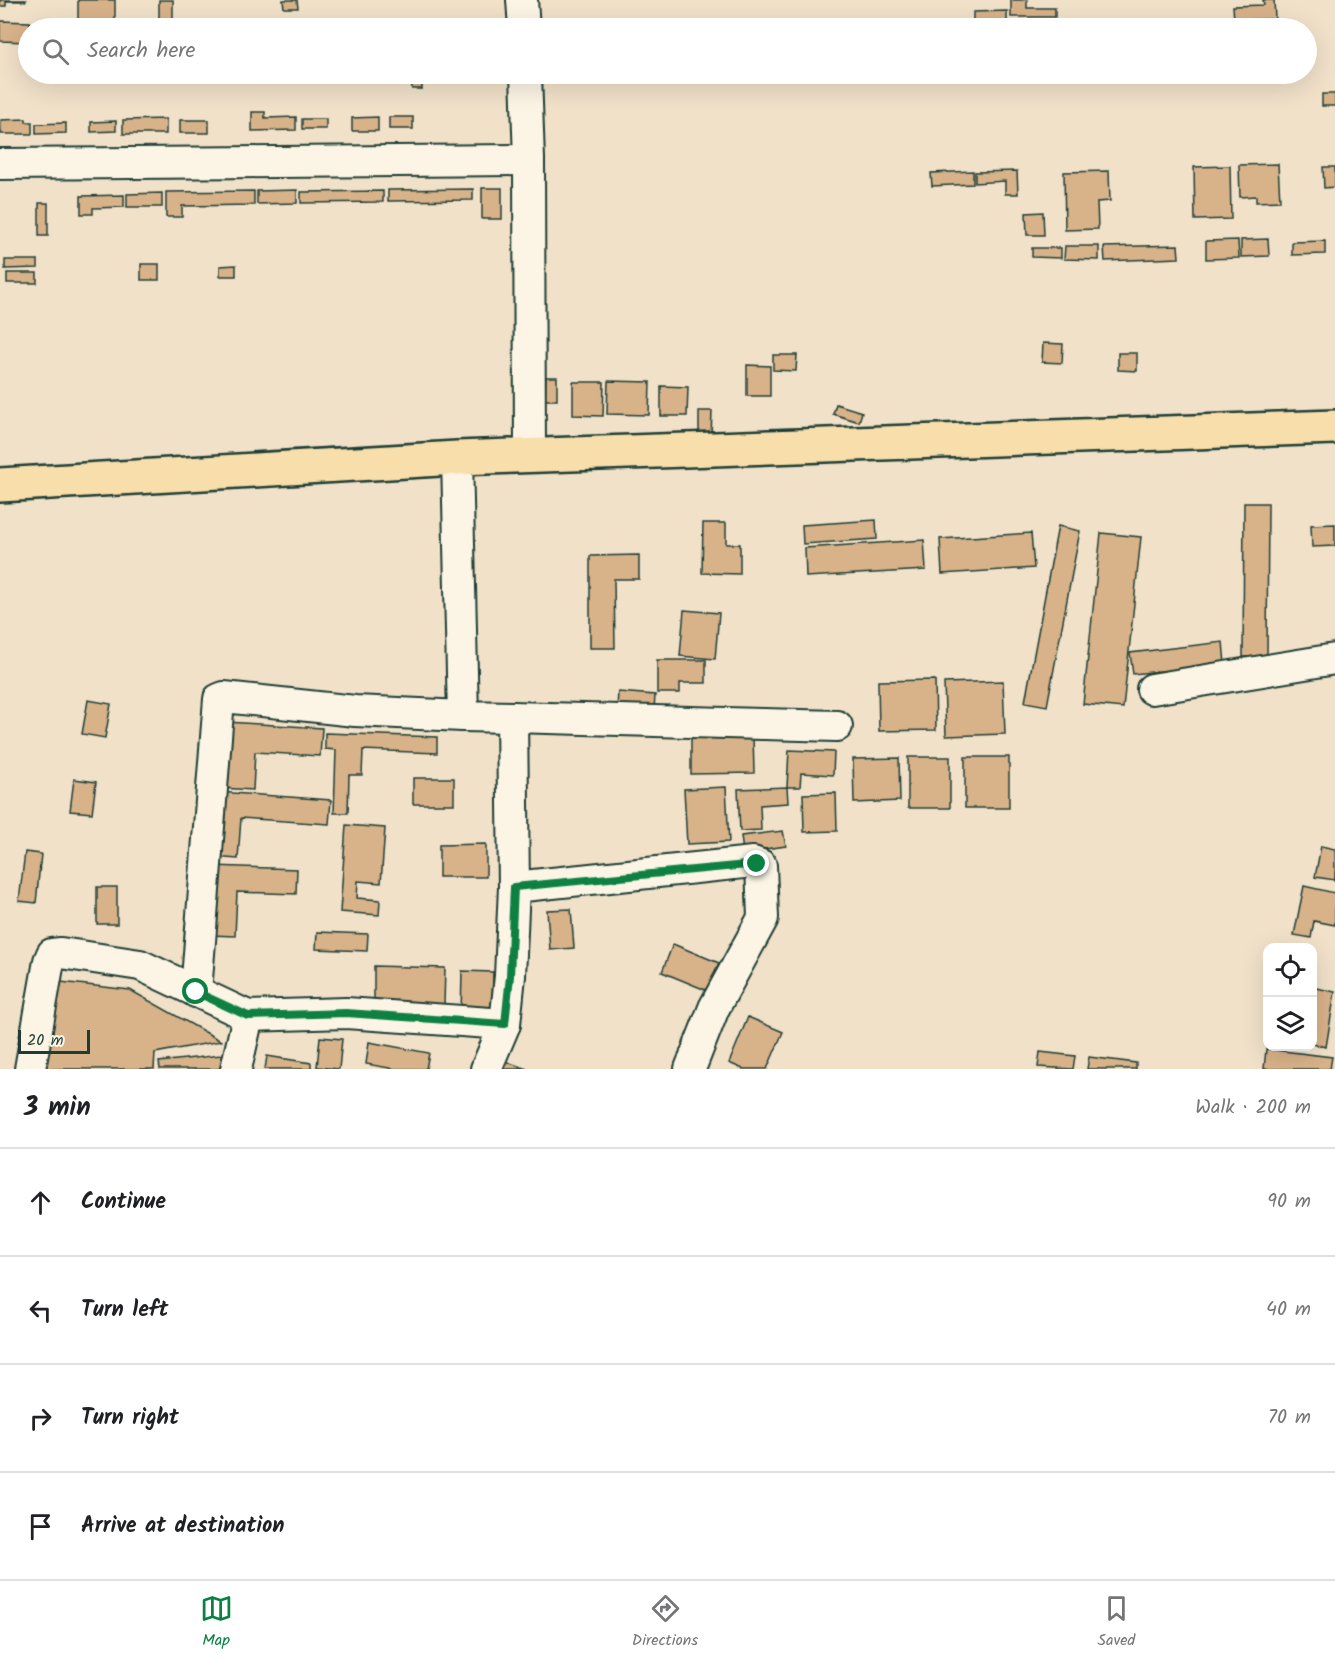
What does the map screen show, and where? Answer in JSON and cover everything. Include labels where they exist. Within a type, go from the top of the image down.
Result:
[{"type":"main road","points":[[0,484],[457,458],[1335,427]]},
{"type":"street","points":[[522,0],[523,18]]},
{"type":"street","points":[[526,84],[529,160],[530,456]]},
{"type":"street","points":[[0,164],[529,160]]},
{"type":"street","points":[[457,458],[463,716]]},
{"type":"street","points":[[1152,689],[1335,659]]},
{"type":"street","points":[[196,992],[219,699],[224,697],[355,711],[463,716],[837,726]]},
{"type":"street","points":[[486,1069],[505,1024],[510,976],[514,887],[512,717]]},
{"type":"street","points":[[514,887],[753,862],[760,865],[763,918],[714,1008],[690,1069]]},
{"type":"street","points":[[30,1069],[52,954],[140,965],[248,1016],[346,1013],[505,1024]]},
{"type":"street","points":[[236,1069],[248,1016]]},
{"type":"building","points":[[0,0],[26,1],[6,1],[6,6],[0,6]]},
{"type":"building","points":[[78,0],[115,0],[115,18],[78,18]]},
{"type":"building","points":[[159,0],[173,0],[173,18],[159,18]]},
{"type":"building","points":[[283,0],[297,0],[298,8],[284,8]]},
{"type":"building","points":[[1011,0],[1027,0],[1027,8],[1055,8],[1055,17],[1011,17]]},
{"type":"building","points":[[1263,0],[1274,0],[1275,18],[1234,18],[1233,6],[1264,5]]},
{"type":"building","points":[[1007,11],[1007,18],[973,18],[973,12]]},
{"type":"building","points":[[0,21],[18,22],[18,42],[0,41]]},
{"type":"building","points":[[412,84],[422,84],[422,89],[412,89]]},
{"type":"building","points":[[1322,94],[1335,94],[1335,106],[1322,106]]},
{"type":"building","points":[[252,112],[265,112],[265,118],[296,117],[296,130],[252,131]]},
{"type":"building","points":[[378,117],[378,131],[352,131],[352,118]]},
{"type":"building","points":[[389,117],[413,117],[413,129],[389,129]]},
{"type":"building","points":[[26,119],[26,122],[32,122],[32,134],[1,134],[1,120]]},
{"type":"building","points":[[166,119],[166,134],[123,134],[123,120]]},
{"type":"building","points":[[302,119],[326,119],[326,129],[302,129]]},
{"type":"building","points":[[180,120],[209,120],[209,133],[180,133]]},
{"type":"building","points":[[116,121],[116,131],[91,132],[91,122]]},
{"type":"building","points":[[66,123],[66,133],[36,134],[36,124]]},
{"type":"building","points":[[1278,164],[1280,201],[1256,202],[1256,196],[1240,197],[1239,165]]},
{"type":"building","points":[[1230,166],[1231,219],[1195,220],[1194,167]]},
{"type":"building","points":[[1323,167],[1335,167],[1335,187],[1324,188]]},
{"type":"building","points":[[973,171],[973,184],[932,186],[931,173]]},
{"type":"building","points":[[1017,171],[1018,194],[1005,194],[1005,181],[975,183],[975,172]]},
{"type":"building","points":[[1109,171],[1110,201],[1097,202],[1098,229],[1065,230],[1064,172]]},
{"type":"building","points":[[482,188],[502,188],[502,219],[482,219]]},
{"type":"building","points":[[473,189],[473,200],[388,201],[388,190]]},
{"type":"building","points":[[297,190],[297,203],[257,204],[257,191]]},
{"type":"building","points":[[254,191],[254,205],[182,206],[182,217],[166,217],[166,192]]},
{"type":"building","points":[[383,191],[383,202],[301,203],[301,192]]},
{"type":"building","points":[[162,193],[162,207],[127,207],[127,194]]},
{"type":"building","points":[[124,195],[124,207],[93,208],[93,214],[81,214],[81,196]]},
{"type":"building","points":[[39,203],[48,203],[48,236],[39,236]]},
{"type":"building","points":[[1043,212],[1044,235],[1027,235],[1026,213]]},
{"type":"building","points":[[1268,239],[1269,256],[1241,257],[1241,240]]},
{"type":"building","points":[[1238,240],[1239,258],[1206,259],[1206,241]]},
{"type":"building","points":[[1325,241],[1325,254],[1292,255],[1292,242]]},
{"type":"building","points":[[1178,245],[1179,258],[1105,261],[1104,247]]},
{"type":"building","points":[[1065,246],[1099,246],[1099,260],[1064,259]]},
{"type":"building","points":[[1032,248],[1061,248],[1061,258],[1032,257]]},
{"type":"building","points":[[5,260],[38,260],[38,268],[5,269]]},
{"type":"building","points":[[141,264],[159,264],[159,280],[141,280]]},
{"type":"building","points":[[236,265],[236,276],[220,276],[220,266]]},
{"type":"building","points":[[7,273],[37,273],[37,283],[7,283]]},
{"type":"building","points":[[1043,343],[1063,344],[1062,363],[1042,362]]},
{"type":"building","points":[[1118,353],[1137,353],[1137,371],[1118,370]]},
{"type":"building","points":[[773,355],[797,355],[796,371],[773,370]]},
{"type":"building","points":[[747,365],[770,366],[770,396],[747,396]]},
{"type":"building","points":[[546,377],[557,377],[557,400],[545,400]]},
{"type":"building","points":[[608,381],[650,382],[649,415],[607,414]]},
{"type":"building","points":[[573,382],[604,382],[603,416],[573,415]]},
{"type":"building","points":[[661,386],[688,387],[687,416],[661,416]]},
{"type":"building","points":[[836,404],[862,412],[859,422],[833,414]]},
{"type":"building","points":[[699,411],[712,411],[711,436],[699,435]]},
{"type":"building","points":[[1244,503],[1268,503],[1267,657],[1243,657]]},
{"type":"building","points":[[876,520],[877,539],[803,544],[802,525]]},
{"type":"building","points":[[703,523],[726,523],[726,544],[740,544],[740,574],[702,573]]},
{"type":"building","points":[[1335,524],[1335,546],[1312,547],[1311,525]]},
{"type":"building","points":[[1058,526],[1080,531],[1047,706],[1025,702]]},
{"type":"building","points":[[1031,533],[1034,568],[942,574],[940,539]]},
{"type":"building","points":[[1101,533],[1141,537],[1123,708],[1083,704]]},
{"type":"building","points":[[924,540],[926,570],[806,577],[805,548]]},
{"type":"building","points":[[639,555],[639,579],[614,579],[615,648],[590,648],[590,556]]},
{"type":"building","points":[[684,610],[719,613],[715,659],[680,656]]},
{"type":"building","points":[[1223,642],[1225,664],[1133,674],[1130,653]]},
{"type":"building","points":[[657,660],[706,660],[706,683],[680,683],[680,693],[657,693]]},
{"type":"building","points":[[935,680],[936,730],[879,731],[878,681]]},
{"type":"building","points":[[1003,681],[1005,734],[946,736],[944,683]]},
{"type":"building","points":[[618,692],[655,695],[654,710],[617,708]]},
{"type":"building","points":[[88,700],[111,704],[105,738],[82,734]]},
{"type":"building","points":[[226,722],[322,728],[320,756],[255,752],[253,790],[221,788]]},
{"type":"building","points":[[325,733],[437,737],[437,753],[363,750],[362,775],[349,775],[348,813],[334,813],[336,750],[325,749]]},
{"type":"building","points":[[753,736],[754,773],[691,774],[691,737]]},
{"type":"building","points":[[789,750],[834,752],[833,775],[801,773],[800,787],[787,787]]},
{"type":"building","points":[[908,757],[950,757],[950,808],[908,808]]},
{"type":"building","points":[[965,757],[1009,757],[1009,808],[965,808]]},
{"type":"building","points":[[899,758],[900,801],[854,803],[853,759]]},
{"type":"building","points":[[413,778],[454,778],[454,804],[413,804]]},
{"type":"building","points":[[74,779],[96,782],[92,813],[70,811]]},
{"type":"building","points":[[726,787],[729,842],[687,844],[684,789]]},
{"type":"building","points":[[787,787],[788,803],[760,805],[761,830],[740,831],[738,789]]},
{"type":"building","points":[[218,792],[331,800],[329,824],[241,818],[238,859],[213,857]]},
{"type":"building","points":[[836,793],[837,831],[804,832],[803,794]]},
{"type":"building","points":[[346,825],[385,828],[381,883],[358,881],[357,898],[380,900],[379,915],[340,912]]},
{"type":"building","points":[[783,831],[786,846],[743,852],[741,836]]},
{"type":"building","points":[[486,844],[486,877],[439,877],[439,845]]},
{"type":"building","points":[[1321,846],[1335,849],[1335,880],[1315,877]]},
{"type":"building","points":[[25,852],[41,854],[36,903],[19,901]]},
{"type":"building","points":[[212,866],[297,869],[296,894],[237,892],[235,936],[210,935]]},
{"type":"building","points":[[1304,886],[1335,893],[1335,925],[1314,921],[1311,938],[1294,935]]},
{"type":"building","points":[[97,887],[117,887],[117,924],[97,924]]},
{"type":"building","points":[[571,909],[574,948],[550,950],[547,910]]},
{"type":"building","points":[[317,932],[368,934],[367,951],[316,949]]},
{"type":"building","points":[[673,944],[719,963],[708,991],[662,972]]},
{"type":"building","points":[[374,966],[445,968],[444,1005],[374,1004]]},
{"type":"building","points":[[462,971],[493,972],[492,1016],[461,1016]]},
{"type":"building","points":[[52,981],[130,990],[221,1041],[155,1053],[154,1069],[46,1069]]},
{"type":"building","points":[[1317,988],[1335,992],[1326,1047],[1317,1045]]},
{"type":"building","points":[[748,1017],[783,1032],[767,1069],[743,1069],[729,1063]]},
{"type":"building","points":[[320,1037],[342,1039],[339,1069],[317,1067]]},
{"type":"building","points":[[369,1042],[429,1053],[426,1069],[395,1069],[366,1064]]},
{"type":"building","points":[[1266,1051],[1332,1057],[1330,1069],[1264,1069]]},
{"type":"building","points":[[1040,1052],[1075,1056],[1073,1069],[1038,1067]]},
{"type":"building","points":[[221,1055],[223,1069],[160,1069],[159,1062]]},
{"type":"building","points":[[267,1056],[311,1063],[311,1069],[265,1069]]},
{"type":"building","points":[[1089,1057],[1136,1063],[1136,1069],[1087,1069]]},
{"type":"building","points":[[499,1059],[527,1069],[495,1069]]},
{"type":"route","points":[[196,992],[248,1016],[346,1013],[505,1024],[510,976],[514,887],[753,862],[757,864]]}]
